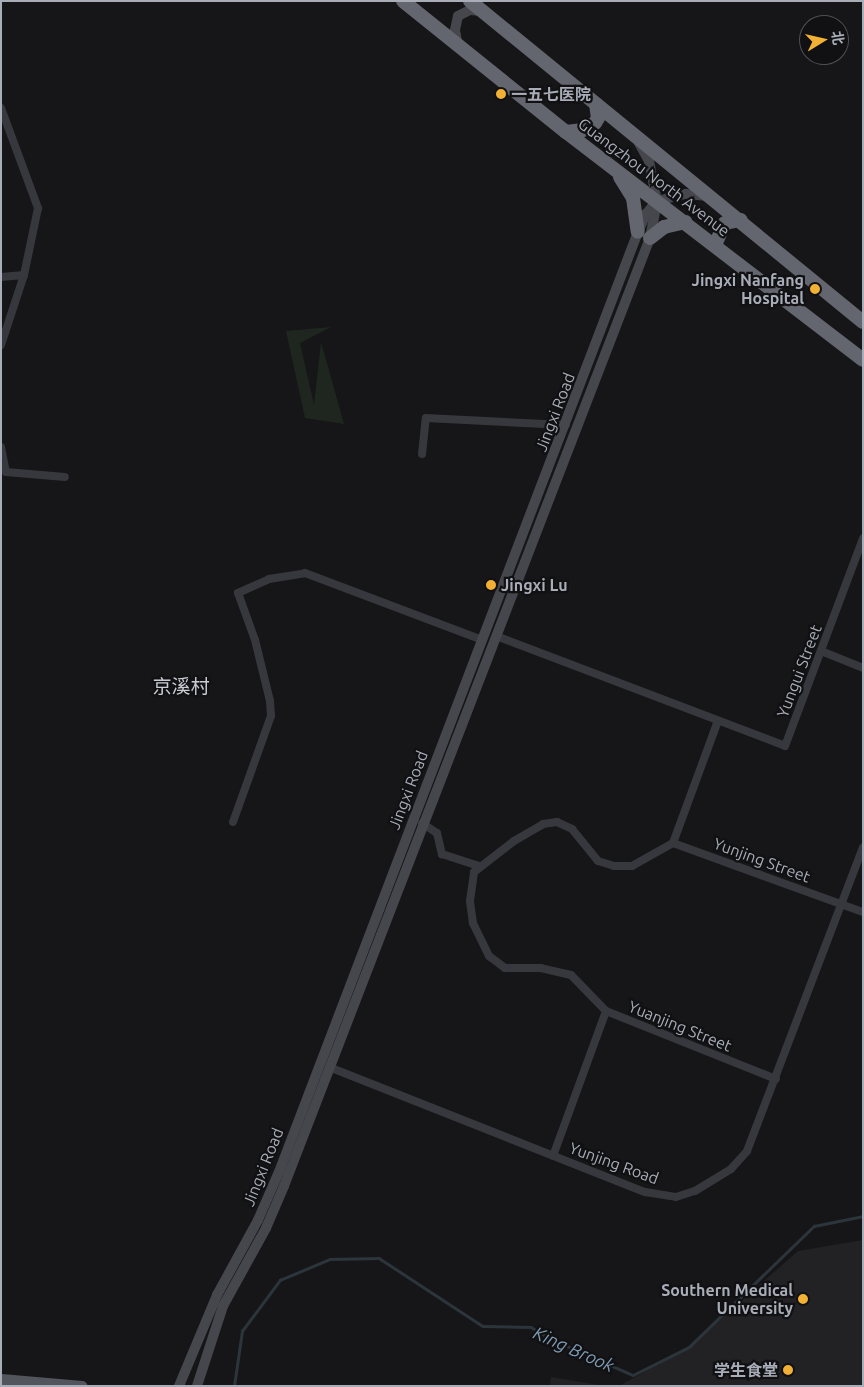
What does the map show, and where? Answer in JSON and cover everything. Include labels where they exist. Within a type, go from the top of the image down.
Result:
[{"type":"highway","name":"Guangzhou North Avenue","points":[[403,1],[566,132],[863,360]]},
{"type":"highway","name":"Guangzhou North Avenue","points":[[470,1],[741,220],[863,322]]},
{"type":"highway","points":[[566,132],[583,130],[595,124],[598,118],[596,104]]},
{"type":"highway","points":[[610,164],[633,198],[644,235],[664,226],[685,222]]},
{"type":"highway","points":[[715,245],[724,223],[741,220]]},
{"type":"main road","points":[[458,47],[455,30],[458,16],[470,10],[483,11]]},
{"type":"main road","name":"Jingxi Road","points":[[197,1386],[223,1306],[276,1207],[422,823],[496,636],[657,201],[650,161],[628,130]]},
{"type":"main road","points":[[657,201],[686,194],[712,197]]},
{"type":"main road","name":"Jingxi Road","points":[[179,1386],[217,1295],[270,1194],[482,640],[566,425],[644,235]]},
{"type":"main road","points":[[1,1379],[82,1386]]},
{"type":"street","points":[[1,108],[38,208],[24,275],[1,345]]},
{"type":"street","points":[[1,278],[24,275]]},
{"type":"street","points":[[422,454],[426,418],[566,425]]},
{"type":"street","points":[[1,447],[4,474],[65,477]]},
{"type":"street","name":"Yungui Street","points":[[496,636],[785,746],[863,538]]},
{"type":"street","points":[[232,822],[271,716],[270,701],[255,640],[238,593],[269,579],[305,573],[482,640]]},
{"type":"street","points":[[821,651],[863,668]]},
{"type":"street","points":[[606,1011],[571,975],[541,968],[505,968],[489,956],[479,942],[470,901],[474,872],[543,824],[557,822],[572,829],[598,861],[614,866],[632,866],[673,843],[718,721]]},
{"type":"street","points":[[422,823],[436,833],[442,854],[480,866]]},
{"type":"street","name":"Yunjing Street","points":[[673,843],[863,912]]},
{"type":"street","name":"Yunjing Road","points":[[329,1068],[645,1192],[676,1197],[695,1191],[731,1169],[747,1151],[863,847]]},
{"type":"street","name":"Yuanjing Street","points":[[553,1156],[606,1011],[776,1079]]},
{"type":"shaded area","points":[[331,327],[300,343],[314,405],[321,342],[344,424],[305,418],[286,331]]},
{"type":"shaded area","name":"Southern Medical University","points":[[863,1240],[863,1386],[619,1386],[689,1347],[798,1251]]},
{"type":"shaded area","points":[[551,1377],[605,1386],[550,1386]]},
{"type":"waterway","name":"King Brook","points":[[234,1386],[242,1331],[280,1280],[330,1259],[379,1258],[483,1326],[531,1327],[553,1340],[633,1375],[689,1347],[814,1226],[863,1216]]},
{"type":"place","name":"一五七医院","points":[[501,94]]},
{"type":"place","name":"Jingxi Nanfang Hospital","points":[[815,289]]},
{"type":"place","name":"Jingxi Lu","points":[[491,585]]},
{"type":"place","name":"Southern Medical University","points":[[803,1299]]},
{"type":"place","name":"学生食堂","points":[[788,1370]]},
{"type":"district","name":"京溪村","points":[[181,687]]}]
